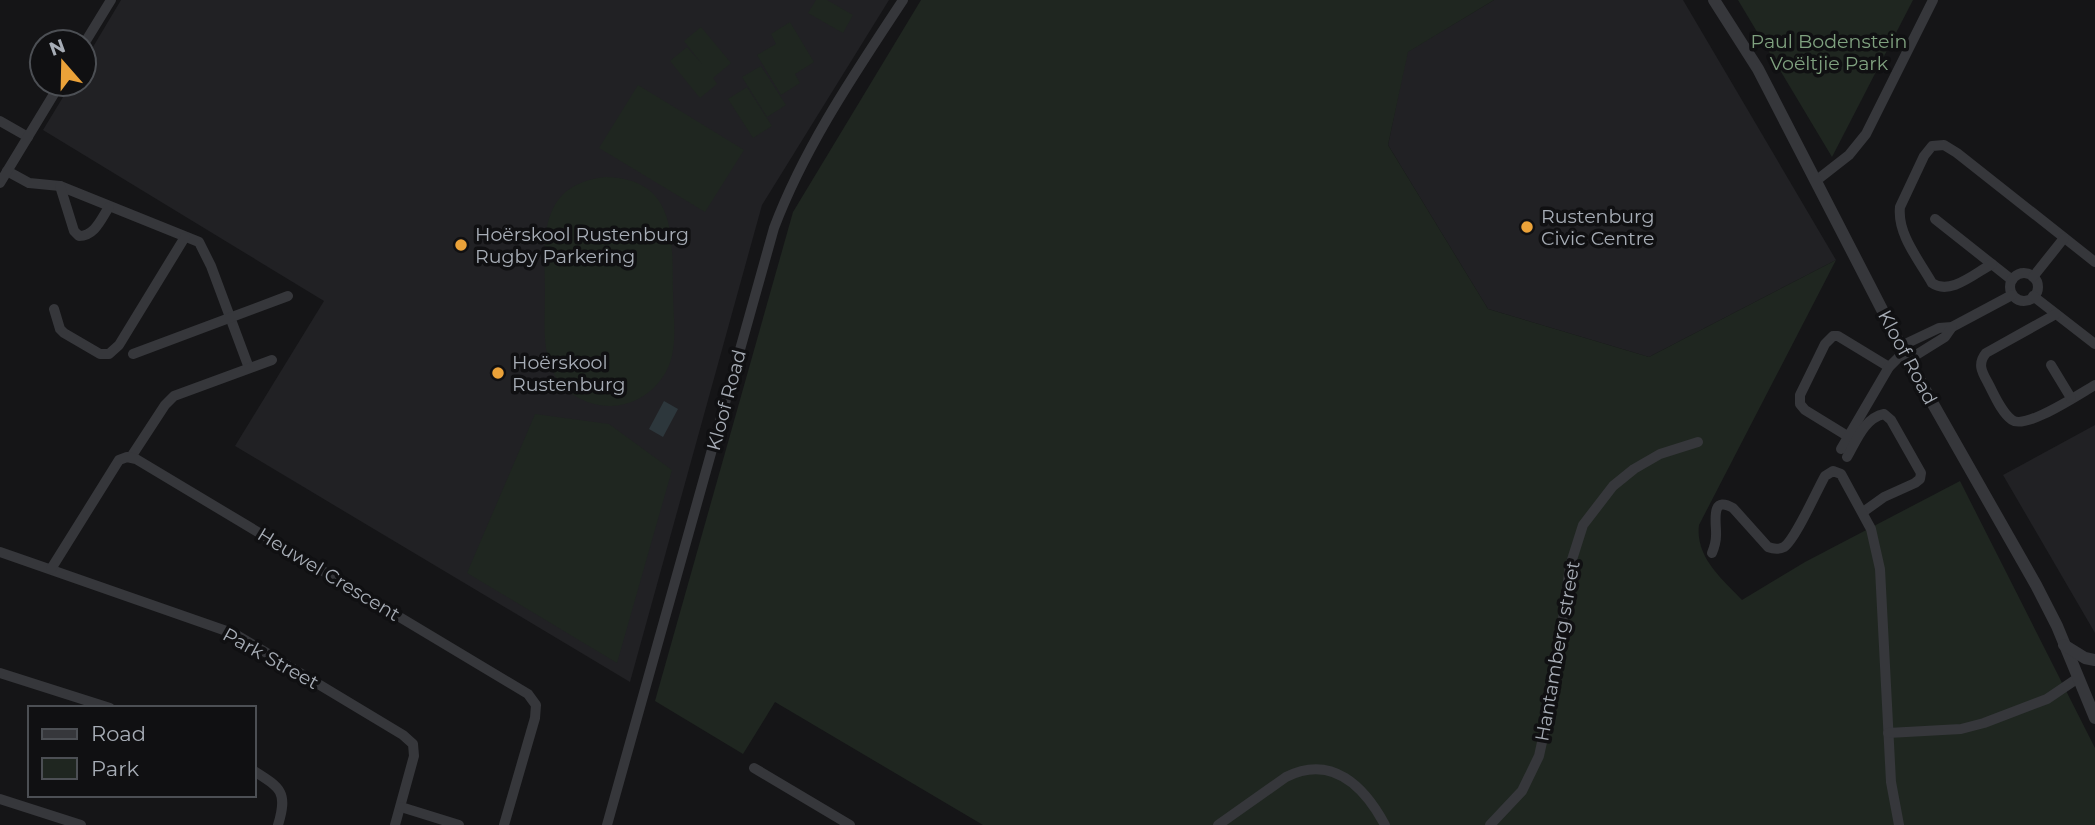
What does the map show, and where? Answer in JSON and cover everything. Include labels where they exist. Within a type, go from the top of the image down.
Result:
[{"type":"street","points":[[94,28],[111,0]]},
{"type":"street","name":"Kloof Road","points":[[607,825],[774,228],[802,163],[903,0]]},
{"type":"street","name":"Kloof Road","points":[[1714,0],[1758,69],[1904,353],[2036,585],[2093,705]]},
{"type":"street","points":[[1817,180],[1849,155],[1866,134],[1933,0]]},
{"type":"street","points":[[0,183],[52,98]]},
{"type":"street","points":[[0,121],[28,137]]},
{"type":"street","points":[[1992,264],[1951,287],[1938,287],[1932,283],[1904,233],[1899,216],[1900,207],[1924,156],[1932,146],[1944,145],[1957,153],[2095,262]]},
{"type":"street","points":[[7,171],[29,183],[60,186],[195,240],[202,247],[249,368]]},
{"type":"street","points":[[60,186],[79,236],[85,237],[95,229],[109,207]]},
{"type":"street","points":[[1935,219],[2012,280]]},
{"type":"street","points":[[54,309],[64,333],[100,354],[109,354],[119,345],[186,237]]},
{"type":"street","points":[[2033,276],[2064,238]]},
{"type":"street","points":[[2012,295],[2012,280],[2021,274],[2033,276]]},
{"type":"street","points":[[2033,276],[2037,286],[2034,296]]},
{"type":"street","points":[[2012,295],[2023,300],[2034,296]]},
{"type":"street","points":[[1863,512],[1884,497],[1920,479],[1921,473],[1891,420],[1884,414],[1879,414],[1869,421],[1844,453],[1849,437],[1889,367],[1940,327],[1952,327],[2012,295]]},
{"type":"street","points":[[133,354],[288,296]]},
{"type":"street","points":[[2034,296],[2095,344]]},
{"type":"street","points":[[2056,314],[1986,353],[1981,362],[1980,367],[2005,413],[2013,421],[2025,423],[2095,385]]},
{"type":"street","points":[[1904,353],[1945,338],[1952,327]]},
{"type":"street","points":[[1849,437],[1805,410],[1800,404],[1800,394],[1825,344],[1833,336],[1838,336],[1889,367]]},
{"type":"street","points":[[51,569],[115,466],[122,458],[131,457],[165,405],[174,396],[272,360]]},
{"type":"street","points":[[2051,365],[2071,398]]},
{"type":"street","name":"Hantamberg street","points":[[1490,825],[1522,791],[1539,756],[1554,687],[1570,566],[1583,525],[1614,485],[1634,469],[1660,454],[1698,442]]},
{"type":"street","name":"Heuwel Crescent","points":[[131,457],[528,694],[536,705],[536,718],[504,825]]},
{"type":"street","points":[[1712,553],[1717,536],[1717,508],[1722,505],[1733,508],[1768,547],[1781,549],[1786,546],[1825,476],[1833,471],[1841,474],[1871,529],[1880,569],[1891,782],[1899,825]]},
{"type":"street","name":"Park Street","points":[[0,552],[236,634],[403,735],[413,744],[414,756],[395,825]]},
{"type":"street","points":[[2064,645],[2075,653],[2095,660]]},
{"type":"street","points":[[0,673],[104,706]]},
{"type":"street","points":[[1888,733],[1950,730],[1984,723],[2047,699],[2078,678]]},
{"type":"street","points":[[754,768],[850,825]]},
{"type":"street","points":[[1218,825],[1286,777],[1298,771],[1322,768],[1345,777],[1369,801],[1385,825]]},
{"type":"street","points":[[256,772],[281,791],[283,807],[278,825]]},
{"type":"street","points":[[0,799],[80,825]]},
{"type":"street","points":[[401,807],[458,825]]},
{"type":"shaded area","name":"Hoërskool Rustenburg","points":[[121,0],[889,0],[762,205],[630,682],[235,446],[324,301],[43,130],[62,98],[98,98],[98,39]]},
{"type":"shaded area","name":"Rustenburg Civic Centre","points":[[1494,0],[1683,0],[1836,260],[1649,357],[1488,309],[1388,145],[1407,52]]},
{"type":"shaded area","points":[[664,401],[678,409],[663,437],[649,429]]},
{"type":"shaded area","points":[[2095,425],[2095,633],[2003,475]]},
{"type":"green space","points":[[816,0],[827,0],[853,15],[843,33],[808,13]]},
{"type":"green space","points":[[921,0],[1494,0],[1408,52],[1388,145],[1488,309],[1649,357],[1836,260],[1699,525],[1701,547],[1712,567],[1742,600],[1805,562],[1960,481],[2095,748],[2095,825],[983,825],[775,702],[743,754],[655,701],[793,212]]},
{"type":"green space","name":"Paul Bodenstein Voëltjie Park","points":[[1738,0],[1913,0],[1832,157]]},
{"type":"green space","points":[[790,22],[814,62],[795,74],[800,83],[781,95],[757,55],[776,44],[771,34]]},
{"type":"green space","points":[[701,27],[731,63],[713,78],[717,84],[700,98],[670,61],[687,47],[702,64],[684,41]]},
{"type":"green space","points":[[761,66],[786,105],[767,117],[742,77]]},
{"type":"green space","points":[[638,85],[744,150],[705,212],[599,148]]},
{"type":"green space","points":[[747,87],[772,126],[753,138],[728,99]]},
{"type":"green space","points":[[606,177],[630,180],[647,188],[659,200],[666,215],[672,252],[674,328],[670,361],[660,381],[634,401],[612,406],[589,403],[562,384],[550,365],[545,331],[545,252],[550,217],[557,202],[568,190],[584,182]]},
{"type":"green space","points":[[535,414],[609,424],[672,470],[617,663],[467,573]]},
{"type":"place","name":"Rustenburg Civic Centre","points":[[1527,227]]},
{"type":"place","name":"Hoërskool Rustenburg Rugby Parkering","points":[[461,245]]},
{"type":"place","name":"Hoërskool Rustenburg","points":[[498,373]]}]
